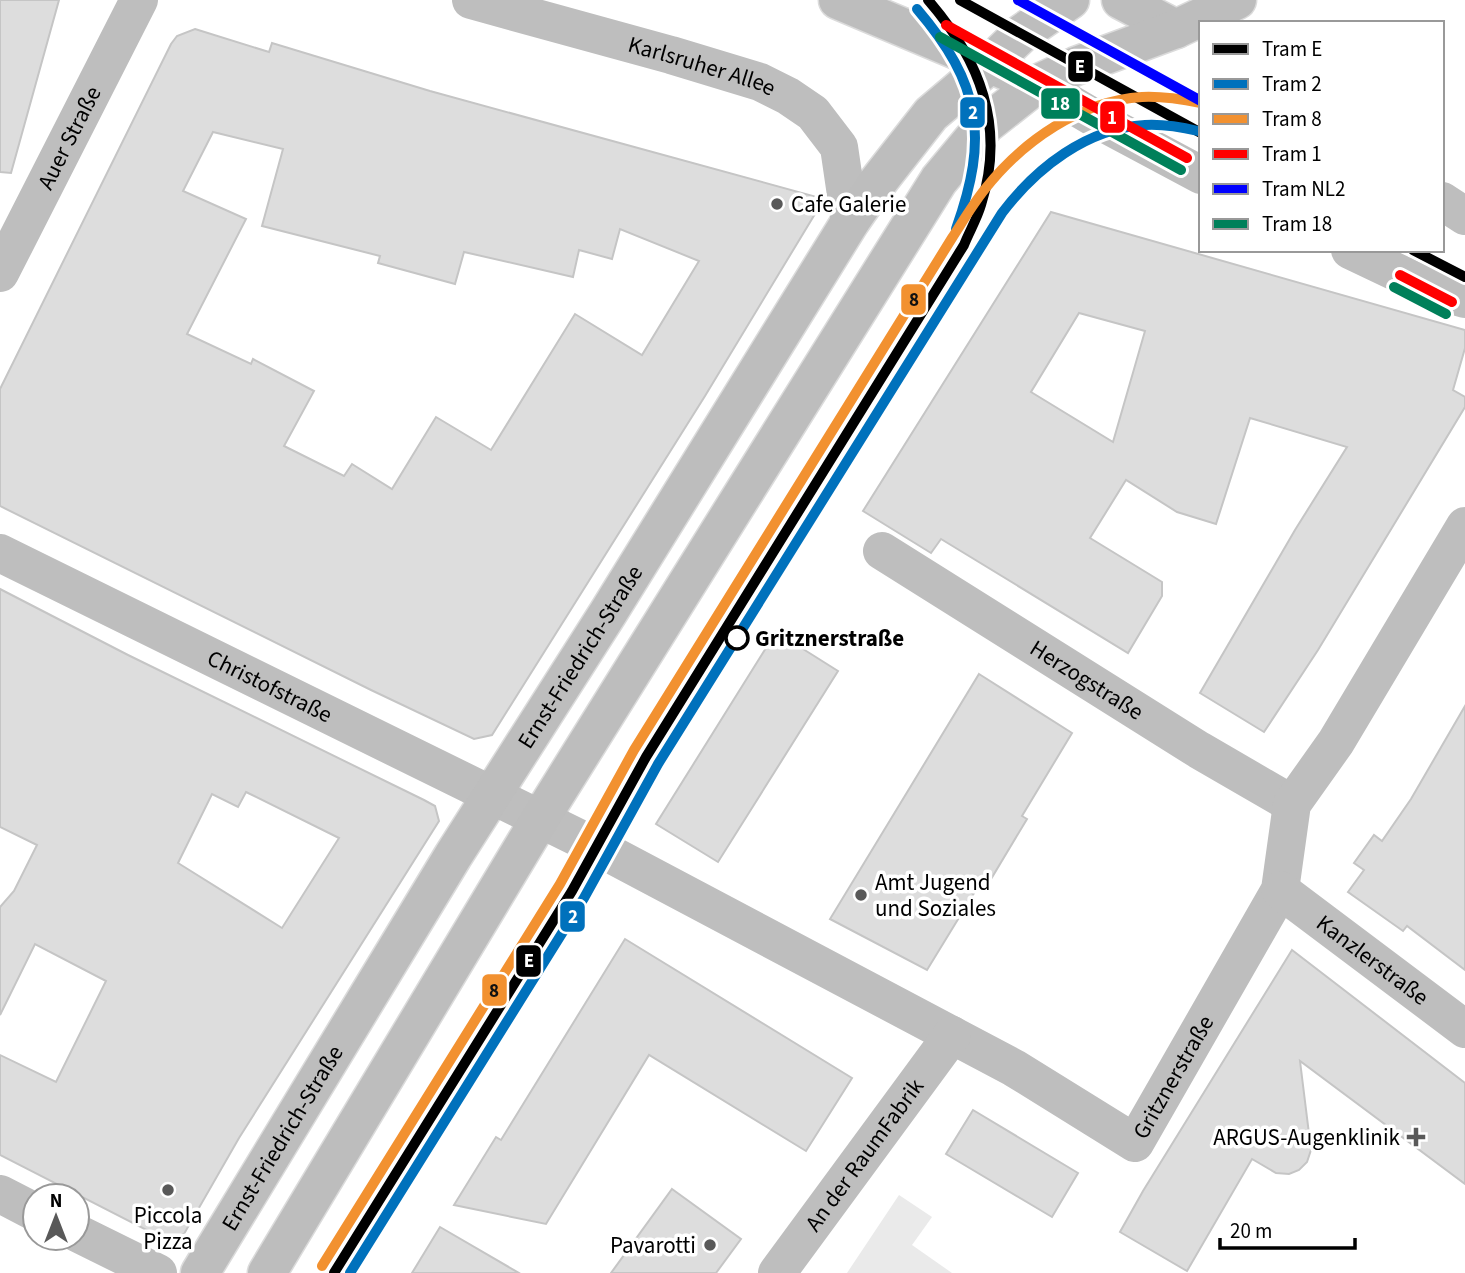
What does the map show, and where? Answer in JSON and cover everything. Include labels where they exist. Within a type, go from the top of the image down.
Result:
[{"type":"main road","points":[[838,0],[1037,84]]},
{"type":"main road","name":"Ernst-Friedrich-Straße","points":[[200,1273],[491,796],[850,222],[890,165],[931,114],[1021,34],[1070,0]]},
{"type":"main road","points":[[1121,0],[1189,36]]},
{"type":"main road","points":[[1209,21],[1237,0]]},
{"type":"main road","points":[[267,1273],[540,819],[939,180],[985,125],[1037,84],[1076,66],[1189,36]]},
{"type":"street","name":"Auer Straße","points":[[0,273],[139,0]]},
{"type":"street","name":"Karlsruher Allee","points":[[471,0],[671,55],[760,82],[788,96],[813,113],[839,147],[850,222]]},
{"type":"street","points":[[1037,84],[1199,174]]},
{"type":"street","points":[[1444,202],[1465,216]]},
{"type":"street","points":[[1354,252],[1434,289],[1465,299]]},
{"type":"street","name":"Gritznerstraße","points":[[540,819],[1014,1068],[1135,1143],[1280,890],[1292,804],[1336,742],[1465,526]]},
{"type":"street","name":"Herzogstraße","points":[[882,551],[1187,743],[1292,804]]},
{"type":"street","name":"Christofstraße","points":[[0,553],[540,819]]},
{"type":"street","name":"Kanzlerstraße","points":[[1280,890],[1465,1029]]},
{"type":"street","name":"An der RaumFabrik","points":[[777,1273],[952,1035]]},
{"type":"street","points":[[0,1194],[21,1205]]},
{"type":"street","points":[[91,1240],[158,1273]]},
{"type":"shaded area","points":[[899,1195],[932,1217],[912,1245],[952,1273],[847,1273]]},
{"type":"building","points":[[0,0],[59,0],[11,173],[0,172]]},
{"type":"building","points":[[195,29],[269,52],[272,43],[430,91],[824,199],[705,396],[492,735],[474,739],[0,506],[0,389],[177,36]],"holes":[[[213,132],[283,149],[262,226],[380,256],[378,263],[455,284],[464,252],[573,277],[579,250],[612,259],[620,229],[699,261],[642,355],[575,314],[491,450],[436,417],[392,489],[352,464],[344,476],[284,446],[314,391],[253,359],[251,364],[187,334],[246,219],[183,191]]]},
{"type":"building","points":[[1051,212],[1465,330],[1465,348],[1453,390],[1465,397],[1465,407],[1318,650],[1264,732],[1200,693],[1347,447],[1250,418],[1216,524],[1177,512],[1126,480],[1090,538],[1162,582],[1162,596],[1128,653],[941,539],[931,553],[863,511]],"holes":[[[1079,313],[1145,331],[1113,442],[1031,392]]]},
{"type":"building","points":[[0,589],[435,806],[439,821],[239,1138],[184,1234],[164,1239],[91,1202],[91,1182],[53,1182],[0,1155],[0,1055],[56,1082],[106,981],[35,944],[0,1015],[0,907],[14,891],[37,845],[0,827]],"holes":[[[246,792],[339,838],[282,928],[178,863],[212,794],[238,807]]]},
{"type":"building","points":[[776,632],[838,671],[718,862],[656,824]]},
{"type":"building","points":[[979,674],[1072,733],[1022,816],[1027,819],[985,889],[979,885],[927,970],[830,919]]},
{"type":"building","points":[[1465,706],[1465,970],[1407,926],[1403,931],[1348,892],[1364,870],[1354,863],[1374,835],[1382,841],[1411,799]]},
{"type":"building","points":[[625,939],[852,1078],[806,1151],[649,1055],[546,1224],[454,1205],[496,1137],[501,1140]]},
{"type":"building","points":[[1292,950],[1465,1083],[1465,1184],[1300,1061],[1311,1150],[1307,1162],[1299,1170],[1289,1174],[1276,1173],[1252,1159],[1187,1271],[1120,1232]]},
{"type":"building","points":[[973,1110],[1078,1173],[1052,1217],[946,1154]]},
{"type":"building","points":[[672,1189],[741,1239],[716,1273],[611,1273]]},
{"type":"building","points":[[440,1227],[519,1273],[412,1273]]},
{"type":"tram line","name":"E","points":[[334,1273],[572,891],[646,757],[964,245],[979,210],[988,176],[991,148],[989,121],[983,95],[962,46],[928,0]]},
{"type":"tram line","name":"E","points":[[960,0],[1199,132]]},
{"type":"tram line","name":"NL2","points":[[1018,0],[1199,100]]},
{"type":"tram line","name":"2","points":[[917,9],[955,62],[973,113],[973,166],[956,229]]},
{"type":"tram line","name":"1","points":[[946,25],[1187,158]]},
{"type":"tram line","name":"18","points":[[940,37],[1181,170]]},
{"type":"tram line","name":"8","points":[[322,1266],[560,884],[634,750],[981,195],[1017,155],[1035,140],[1075,115],[1119,100],[1142,97],[1199,103]]},
{"type":"tram line","name":"2","points":[[350,1273],[584,898],[658,764],[1002,213],[1047,166],[1083,142],[1124,128],[1152,125],[1198,131]]},
{"type":"tram line","name":"E","points":[[1417,252],[1465,277]]},
{"type":"tram line","name":"1","points":[[1400,275],[1452,302]]},
{"type":"tram line","name":"18","points":[[1394,287],[1446,314]]},
{"type":"place","name":"Cafe Galerie","points":[[777,204]]},
{"type":"place","name":"Gritznerstraße","points":[[737,638]]},
{"type":"place","name":"Amt Jugend und Soziales","points":[[861,895]]},
{"type":"place","name":"ARGUS-Augenklinik","points":[[1416,1137]]},
{"type":"place","name":"Piccola Pizza","points":[[168,1190]]},
{"type":"place","name":"Pavarotti","points":[[710,1245]]}]
